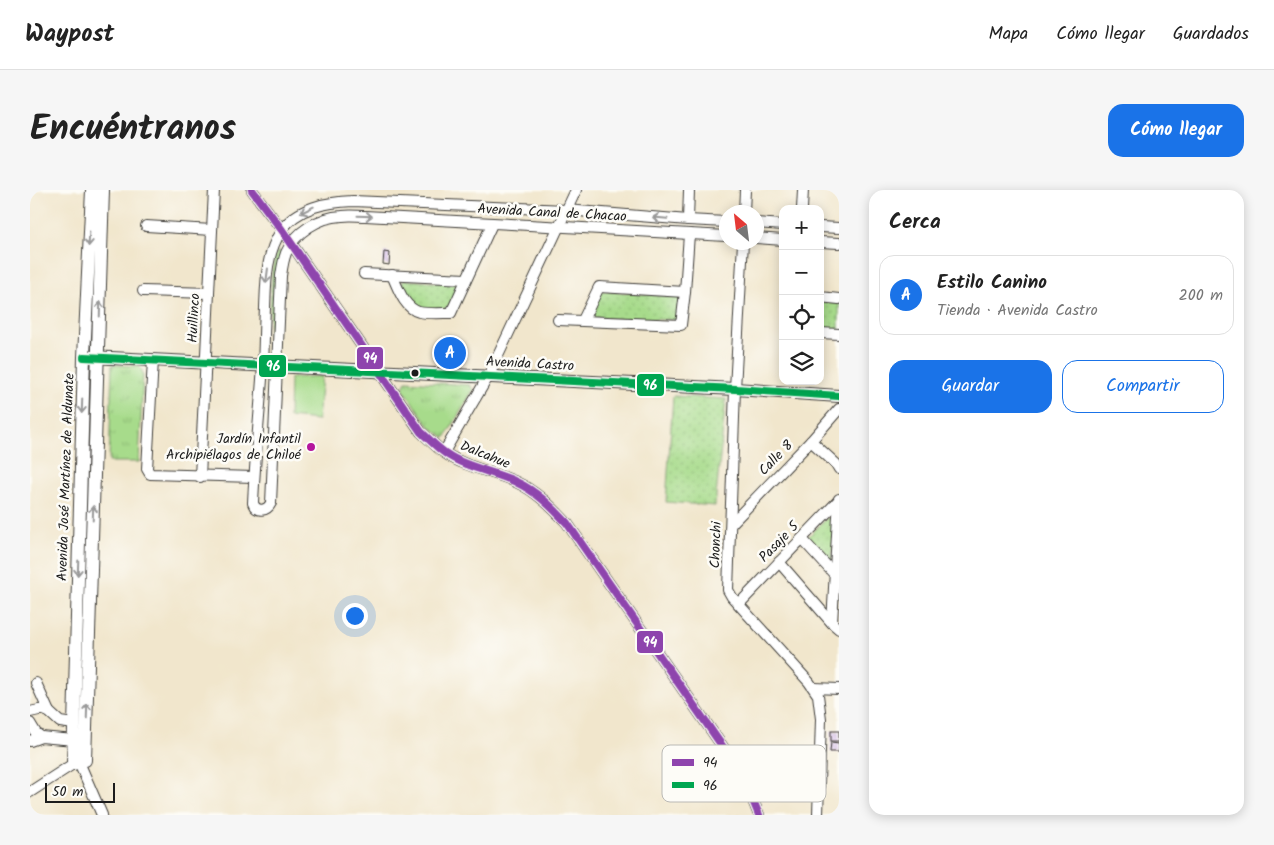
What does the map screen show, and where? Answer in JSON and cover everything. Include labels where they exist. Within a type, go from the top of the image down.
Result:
[{"type":"street","name":"Avenida José Martínez de Aldunate","points":[[79,762],[74,740],[74,724],[84,357],[92,190]]},
{"type":"street","name":"Avenida José Martínez de Aldunate","points":[[79,762],[104,190]]},
{"type":"street","name":"Huillinco","points":[[200,476],[214,190]]},
{"type":"street","name":"Dalcahue","points":[[252,190],[282,230],[421,432],[444,452],[465,464],[517,482],[537,494],[553,508],[567,523],[722,745]]},
{"type":"street","points":[[444,452],[488,377],[576,190]]},
{"type":"street","points":[[688,220],[690,190]]},
{"type":"street","points":[[744,205],[745,190]]},
{"type":"street","points":[[802,205],[803,190]]},
{"type":"street","name":"Avenida Canal de Chacao","points":[[719,222],[566,210],[353,201],[326,204],[307,210],[290,221],[282,230],[274,244],[266,274],[254,506],[257,509],[265,509],[271,503],[280,276],[291,244],[300,234],[313,225],[328,218],[341,216],[719,236]]},
{"type":"street","points":[[392,275],[410,307],[420,312],[451,313],[492,224]]},
{"type":"street","points":[[764,224],[779,225]]},
{"type":"street","points":[[146,226],[212,230]]},
{"type":"street","points":[[824,227],[839,228]]},
{"type":"street","points":[[558,320],[681,325],[689,234]]},
{"type":"street","points":[[764,239],[779,240]]},
{"type":"street","points":[[824,242],[839,243]]},
{"type":"street","name":"Chonchi","points":[[743,250],[734,389],[728,590],[732,597],[814,688],[818,695],[821,719],[820,745]]},
{"type":"street","points":[[364,274],[466,279]]},
{"type":"street","points":[[583,320],[599,287],[685,292]]},
{"type":"street","points":[[143,291],[209,293]]},
{"type":"street","points":[[824,297],[839,299]]},
{"type":"street","points":[[824,333],[839,334]]},
{"type":"street","name":"Avenida Castro","points":[[84,357],[734,389],[839,396]]},
{"type":"street","points":[[153,360],[148,472],[152,475],[254,477]]},
{"type":"street","name":"Calle 8","points":[[731,524],[839,409]]},
{"type":"street","points":[[811,441],[839,469]]},
{"type":"street","points":[[836,626],[839,499]]},
{"type":"street","name":"Pasaje 5","points":[[739,604],[839,499]]},
{"type":"street","points":[[802,539],[836,576]]},
{"type":"street","points":[[779,562],[836,626]]},
{"type":"street","points":[[36,683],[49,712],[60,722],[74,724]]},
{"type":"street","points":[[814,688],[839,689]]},
{"type":"street","points":[[30,712],[39,710],[49,712]]},
{"type":"street","points":[[30,723],[36,733],[35,738],[74,740]]},
{"type":"street","points":[[30,792],[79,762],[102,815]]},
{"type":"street","name":"Dalcahue","points":[[754,802],[759,815]]},
{"type":"street","name":"Chonchi","points":[[818,802],[818,815]]},
{"type":"green space","points":[[281,252],[273,355],[270,356],[268,353],[272,270],[276,253]]},
{"type":"green space","points":[[404,280],[454,284],[458,288],[450,305],[446,308],[418,307],[402,286]]},
{"type":"green space","points":[[602,291],[680,297],[679,320],[595,318],[591,311]]},
{"type":"green space","points":[[824,302],[839,303],[839,330],[824,329]]},
{"type":"green space","points":[[112,365],[139,366],[143,373],[139,462],[109,462]]},
{"type":"green space","points":[[322,376],[318,420],[289,417],[290,378]]},
{"type":"green space","points":[[406,381],[470,385],[473,390],[445,438],[430,427],[403,389]]},
{"type":"green space","points":[[673,396],[726,399],[715,506],[666,502]]},
{"type":"green space","points":[[827,518],[834,521],[832,560],[830,563],[808,542],[809,536]]},
{"type":"building","points":[[384,252],[390,253],[389,265],[383,264]]},
{"type":"building","points":[[831,731],[839,731],[839,741],[831,741]]},
{"type":"building","points":[[831,742],[839,743],[839,752],[830,752]]},
{"type":"transit line","name":"94","points":[[252,190],[282,230],[421,432],[453,458],[507,478],[530,490],[550,505],[567,523],[722,745]]},
{"type":"transit line","name":"96","points":[[84,357],[735,389],[839,396]]},
{"type":"transit line","name":"94","points":[[754,802],[759,815]]},
{"type":"place","name":"Estilo Canino","points":[[450,353]]},
{"type":"place","name":"Jardín Infantil Archipiélagos de Chiloé","points":[[311,447]]}]
